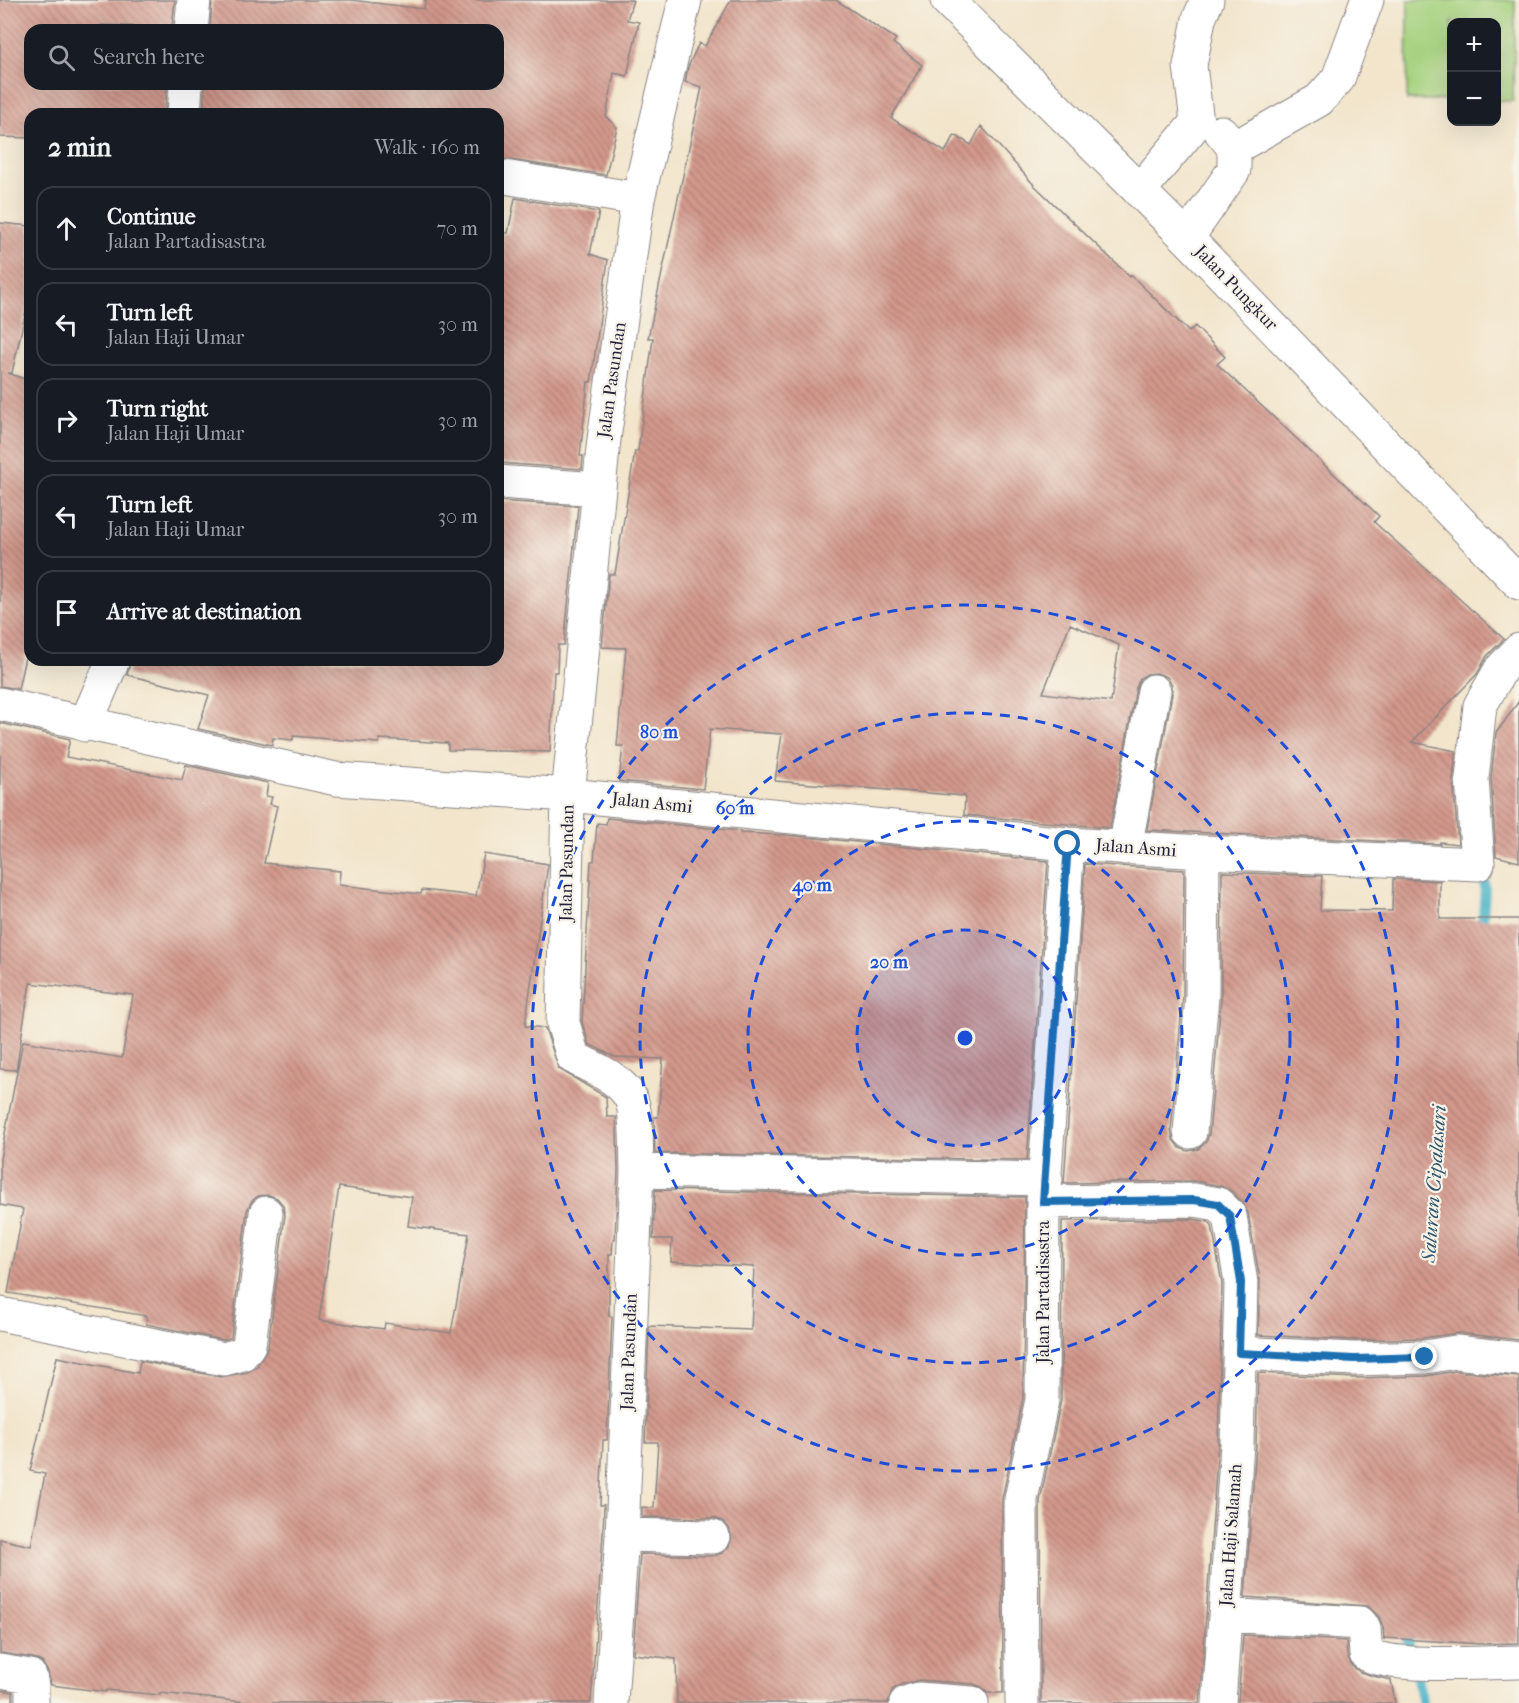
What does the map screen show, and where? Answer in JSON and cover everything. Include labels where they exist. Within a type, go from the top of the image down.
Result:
[{"type":"street","points":[[192,24],[195,0]]},
{"type":"street","name":"Jalan Pasundan","points":[[612,1703],[622,1535],[637,1171],[635,1117],[631,1097],[615,1081],[573,1057],[563,1023],[568,795],[604,439],[638,199],[685,0]]},
{"type":"street","name":"Jalan Pungkur","points":[[947,0],[1187,237],[1519,583]]},
{"type":"street","points":[[1139,191],[1197,122],[1190,66],[1199,19],[1207,0]]},
{"type":"street","points":[[1234,148],[1319,100],[1338,79],[1367,0]]},
{"type":"street","points":[[184,108],[186,90]]},
{"type":"street","points":[[1187,237],[1234,170],[1234,148],[1226,135],[1215,127],[1197,122]]},
{"type":"street","points":[[504,177],[638,199]]},
{"type":"street","points":[[504,482],[599,489]]},
{"type":"street","name":"Jalan Asmi","points":[[0,704],[85,725],[336,779],[568,795],[1068,844],[1478,864],[1472,778],[1480,706],[1502,669],[1519,650]]},
{"type":"street","points":[[85,725],[110,666]]},
{"type":"street","points":[[1125,848],[1154,690]]},
{"type":"street","name":"Jalan Partadisastra","points":[[1022,1703],[1021,1499],[1042,1400],[1045,1191],[1068,844]]},
{"type":"street","points":[[1190,1132],[1202,997],[1203,852]]},
{"type":"street","name":"Jalan Haji Salamah","points":[[637,1171],[1045,1191],[1194,1200],[1218,1204],[1230,1216],[1241,1282],[1237,1444],[1225,1614],[1360,1623],[1364,1628],[1367,1655],[1419,1662],[1519,1662]]},
{"type":"street","points":[[0,1314],[224,1359],[237,1357],[249,1346],[266,1213]]},
{"type":"street","points":[[1239,1353],[1354,1359],[1456,1352],[1519,1359]]},
{"type":"street","points":[[622,1535],[713,1537]]},
{"type":"street","points":[[1219,1703],[1225,1614]]},
{"type":"street","points":[[0,1671],[30,1676],[32,1703]]},
{"type":"street","points":[[906,1703],[918,1699],[972,1703]]},
{"type":"green space","points":[[1408,0],[1515,0],[1513,101],[1501,101],[1501,18],[1447,18],[1447,100],[1407,100]]},
{"type":"building","points":[[0,0],[175,0],[172,24],[24,24],[24,90],[167,90],[165,108],[24,108],[24,138],[0,137]]},
{"type":"building","points":[[212,0],[351,0],[424,9],[425,0],[633,0],[627,20],[639,22],[627,76],[614,73],[606,117],[617,127],[606,175],[504,159],[504,108],[203,108],[205,90],[504,90],[504,24],[210,24]]},
{"type":"building","points":[[731,0],[836,0],[896,39],[893,43],[922,65],[891,118],[945,152],[955,135],[971,145],[981,126],[1034,185],[1130,277],[1131,275],[1189,332],[1195,326],[1225,357],[1217,364],[1379,516],[1374,522],[1504,639],[1487,656],[1477,674],[1412,742],[1456,751],[1453,779],[1458,844],[1147,830],[1172,694],[1172,685],[1167,677],[1157,673],[1147,674],[1140,678],[1136,688],[1110,828],[964,815],[965,796],[775,781],[782,734],[710,729],[703,789],[619,781],[623,746],[617,746],[626,648],[602,647],[609,574],[615,574],[635,451],[638,451],[653,338],[648,338],[702,87],[685,82],[688,67],[699,43],[705,46]],"holes":[[[1070,624],[1119,645],[1111,702],[1043,693]]]},
{"type":"building","points":[[515,198],[599,212],[590,254],[608,260],[591,382],[588,382],[580,456],[583,456],[582,469],[504,463],[504,233],[508,233]]},
{"type":"building","points":[[0,223],[24,225],[24,319],[12,373],[8,373],[24,379],[24,662],[18,689],[0,686]]},
{"type":"building","points":[[504,501],[578,506],[564,645],[558,645],[557,672],[554,672],[550,752],[448,750],[448,743],[379,739],[379,743],[293,736],[293,740],[273,738],[272,745],[198,729],[209,695],[127,675],[129,666],[504,666]]},
{"type":"building","points":[[1519,701],[1519,862],[1496,856],[1491,778],[1496,733]]},
{"type":"building","points":[[0,723],[70,739],[66,757],[182,780],[186,765],[268,783],[266,796],[272,797],[270,804],[277,806],[264,863],[340,871],[339,885],[421,894],[422,890],[476,896],[484,854],[548,864],[525,1026],[545,1028],[559,1069],[606,1097],[607,1117],[616,1117],[617,1134],[615,1239],[613,1239],[612,1254],[609,1254],[609,1316],[612,1317],[607,1440],[603,1440],[600,1505],[604,1505],[603,1534],[591,1703],[255,1703],[160,1693],[160,1695],[106,1690],[106,1692],[51,1685],[48,1672],[42,1662],[33,1658],[0,1653],[0,1539],[31,1546],[45,1474],[30,1471],[57,1357],[138,1373],[140,1361],[220,1377],[248,1372],[257,1366],[268,1347],[285,1215],[283,1205],[277,1198],[269,1195],[258,1196],[251,1202],[247,1211],[231,1338],[223,1340],[146,1324],[147,1316],[8,1293],[23,1209],[0,1205],[0,1159],[23,1041],[122,1058],[133,995],[30,983],[16,1070],[0,1069]],"holes":[[[339,1187],[412,1197],[408,1226],[469,1234],[451,1333],[385,1323],[384,1329],[319,1320]]]},
{"type":"building","points":[[607,818],[740,831],[740,833],[786,835],[1048,861],[1027,1160],[655,1153],[654,1117],[658,1117],[663,1059],[614,1057],[589,1044],[582,1022],[591,861],[594,861],[597,823],[606,824]]},
{"type":"building","points":[[1085,864],[1184,870],[1183,996],[1171,1130],[1173,1140],[1180,1148],[1188,1151],[1198,1149],[1206,1142],[1209,1134],[1221,999],[1222,872],[1322,876],[1320,910],[1392,911],[1393,879],[1440,881],[1440,919],[1519,919],[1519,1340],[1458,1333],[1423,1338],[1354,1340],[1258,1335],[1260,1280],[1248,1213],[1243,1203],[1231,1191],[1221,1186],[1194,1181],[1064,1183]]},
{"type":"building","points":[[655,1190],[1025,1197],[1023,1398],[1002,1499],[1003,1693],[987,1693],[982,1687],[973,1684],[919,1680],[900,1685],[892,1690],[888,1703],[677,1703],[676,1659],[633,1654],[640,1554],[713,1556],[722,1553],[729,1546],[732,1538],[729,1528],[722,1521],[714,1518],[642,1517],[642,1507],[654,1508],[658,1442],[645,1442],[649,1326],[751,1330],[754,1267],[671,1262],[672,1239],[653,1239]]},
{"type":"building","points":[[1193,1219],[1209,1222],[1212,1225],[1222,1284],[1218,1443],[1200,1703],[1041,1703],[1040,1501],[1061,1400],[1062,1221]]},
{"type":"building","points":[[1456,1371],[1519,1377],[1519,1643],[1482,1644],[1384,1638],[1384,1640],[1379,1617],[1368,1606],[1245,1597],[1256,1445],[1258,1373],[1355,1378],[1426,1376]]},
{"type":"building","points":[[1243,1635],[1346,1641],[1347,1655],[1352,1666],[1360,1672],[1391,1680],[1395,1703],[1238,1703]]},
{"type":"building","points":[[0,1690],[13,1692],[13,1703],[0,1703]]},
{"type":"waterway","name":"Saluran Cipalasari","points":[[1482,932],[1485,889],[1483,867]]},
{"type":"waterway","name":"Saluran Cipalasari","points":[[1404,1625],[1423,1703]]},
{"type":"route","points":[[1068,844],[1043,1202],[1194,1200],[1218,1204],[1230,1216],[1241,1282],[1239,1353],[1354,1359],[1425,1357]]}]
